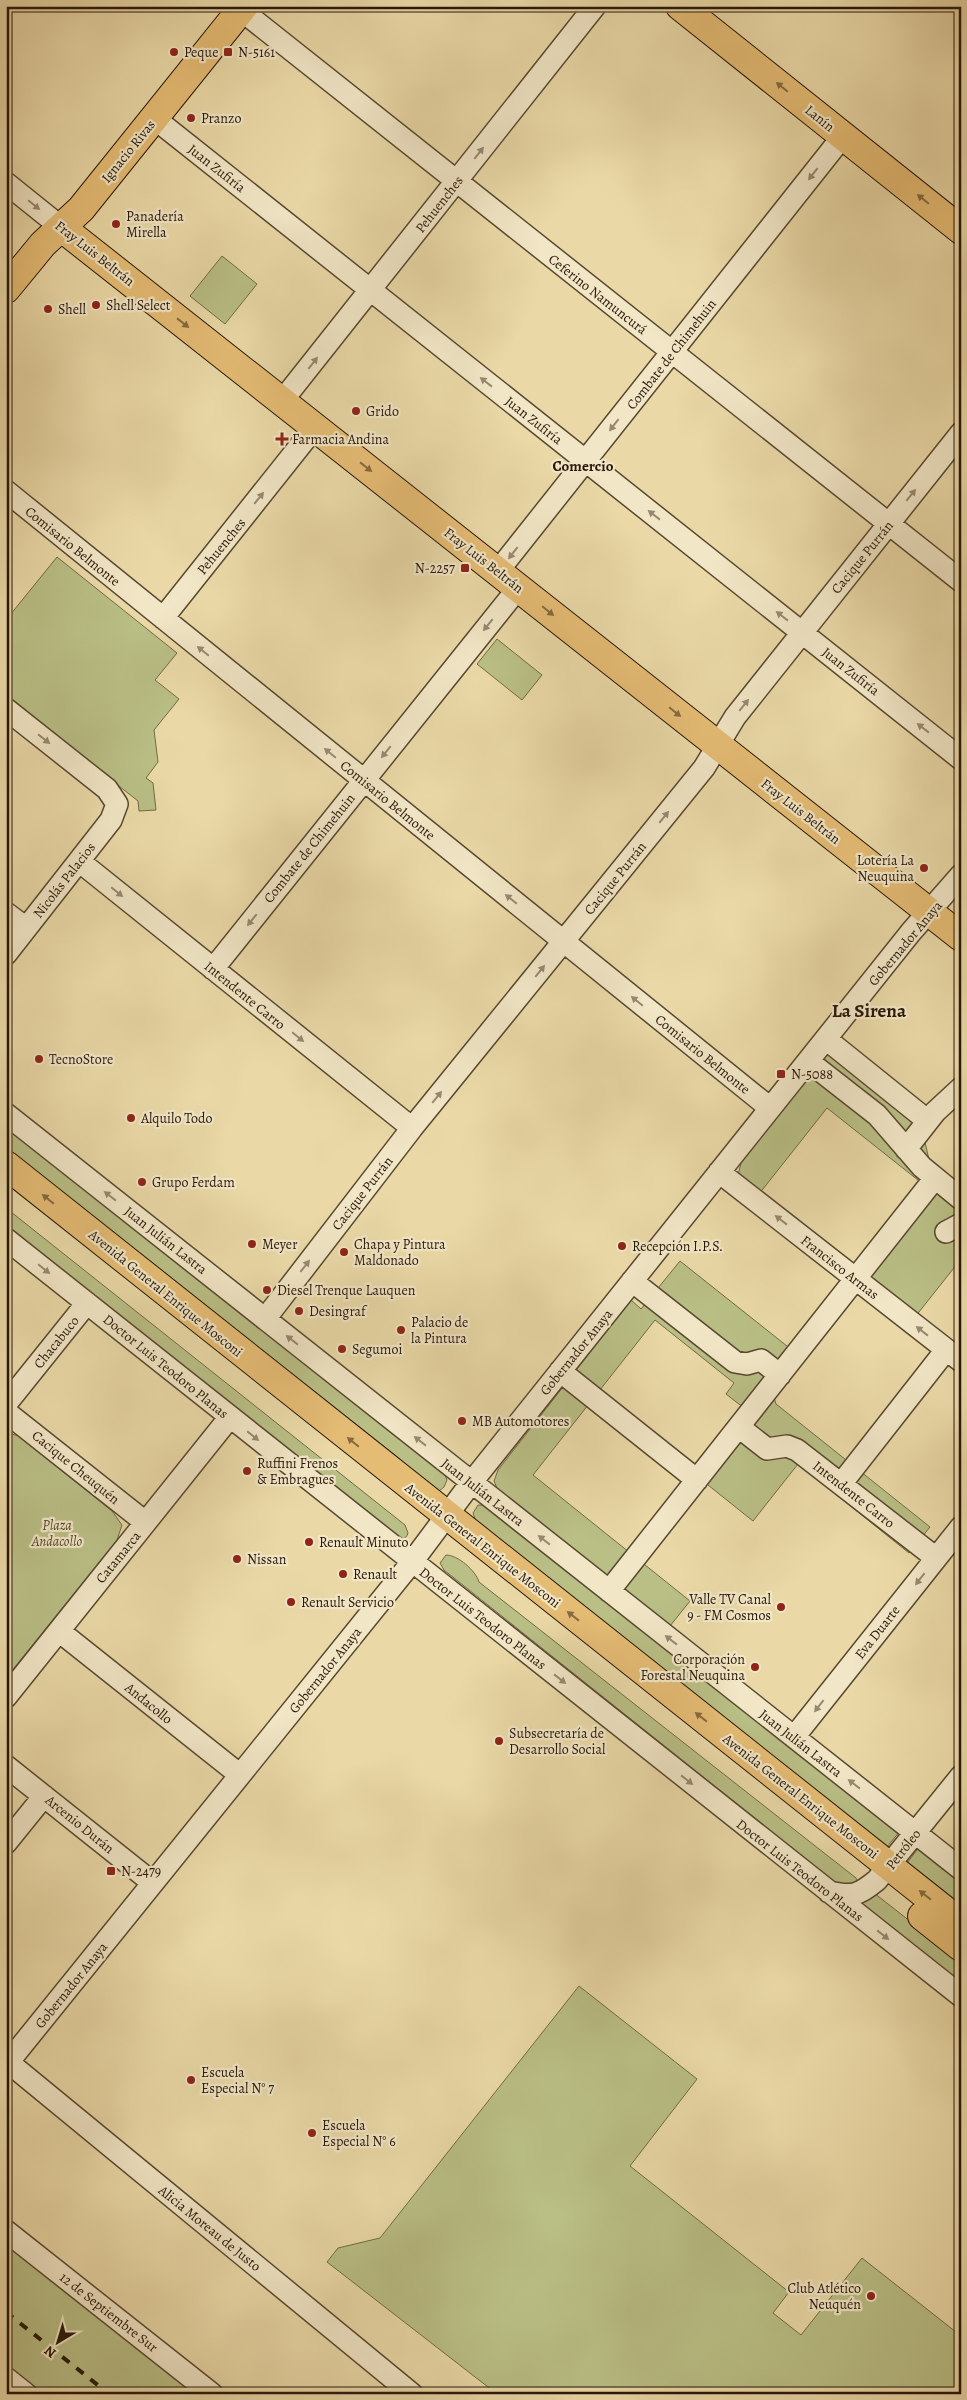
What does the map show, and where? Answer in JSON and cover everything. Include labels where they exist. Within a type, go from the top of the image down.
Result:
[{"type":"main road","name":"Lanín","points":[[680,6],[961,230]]},
{"type":"main road","name":"Ignacio Rivas","points":[[6,289],[43,244],[81,209],[240,8]]},
{"type":"main road","name":"Fray Luis Beltrán","points":[[62,228],[961,937]]},
{"type":"main road","name":"Avenida General Enrique Mosconi","points":[[6,1165],[441,1523],[883,1874],[961,1947]]},
{"type":"main road","name":"Avenida General Enrique Mosconi","points":[[6,1190],[441,1523]]},
{"type":"main road","name":"Avenida General Enrique Mosconi","points":[[883,1874],[961,1923]]},
{"type":"street","name":"Pehuenches","points":[[282,401],[596,6]]},
{"type":"street","name":"Ceferino Namuncurá","points":[[240,8],[456,182],[961,581]]},
{"type":"street","name":"Juan Zufiría","points":[[154,118],[961,758]]},
{"type":"street","name":"Combate de Chimehuin","points":[[213,968],[364,780],[508,579],[586,461],[843,136]]},
{"type":"street","name":"Fray Luis Beltrán","points":[[6,183],[62,228]]},
{"type":"street","name":"Pehuenches","points":[[163,618],[315,427]]},
{"type":"street","name":"Cacique Purrán","points":[[265,1319],[412,1128],[704,768],[735,717],[961,433]]},
{"type":"street","name":"Comisario Belmonte","points":[[6,492],[770,1108]]},
{"type":"street","name":"Nicolás Palacios","points":[[6,709],[107,788],[117,804],[111,820],[6,954]]},
{"type":"street","name":"Intendente Carro","points":[[79,861],[412,1128]]},
{"type":"street","name":"Gobernador Anaya","points":[[7,2064],[412,1562],[471,1482],[770,1108],[961,875]]},
{"type":"street","points":[[6,913],[26,928]]},
{"type":"street","points":[[826,1039],[928,1121]]},
{"type":"street","points":[[808,1061],[877,1115],[922,1167],[961,1199]]},
{"type":"street","points":[[906,1149],[943,1104],[961,1088]]},
{"type":"street","name":"Juan Julián Lastra","points":[[6,1114],[961,1869]]},
{"type":"street","name":"Francisco Armas","points":[[719,1172],[953,1356]]},
{"type":"street","points":[[609,1591],[935,1178]]},
{"type":"street","name":"Doctor Luis Teodoro Planas","points":[[6,1239],[961,1996]]},
{"type":"street","points":[[632,1281],[735,1362],[746,1364],[761,1360],[780,1375]]},
{"type":"street","name":"Chacabuco","points":[[6,1404],[87,1303]]},
{"type":"street","points":[[841,1484],[953,1356]]},
{"type":"street","points":[[560,1371],[697,1480]]},
{"type":"street","name":"Cacique Cheuquén","points":[[6,1412],[145,1522]]},
{"type":"street","name":"Catamarca","points":[[6,1697],[230,1417]]},
{"type":"street","name":"Intendente Carro","points":[[739,1427],[767,1449],[792,1447],[936,1558]]},
{"type":"street","name":"Eva Duarte","points":[[794,1737],[961,1527]]},
{"type":"street","name":"Andacollo","points":[[59,1631],[240,1775]]},
{"type":"street","name":"Arcenio Durán","points":[[6,1766],[153,1883]]},
{"type":"street","name":"Petróleo","points":[[828,1891],[854,1895],[866,1890],[883,1874],[961,1776]]},
{"type":"street","points":[[6,1843],[44,1796]]},
{"type":"street","name":"Petróleo","points":[[876,1802],[913,1814],[931,1810],[943,1798]]},
{"type":"street","name":"Alicia Moreau de Justo","points":[[7,2064],[412,2394]]},
{"type":"street","name":"12 de Septiembre Sur","points":[[6,2231],[212,2394]]},
{"type":"street","points":[[6,2378],[26,2394]]},
{"type":"green space","points":[[222,256],[257,284],[225,324],[190,296]]},
{"type":"green space","points":[[57,557],[177,653],[155,680],[179,699],[154,730],[158,762],[146,778],[153,783],[156,810],[139,811],[138,801],[6,697],[6,620]]},
{"type":"green space","points":[[497,639],[542,675],[522,700],[477,664]]},
{"type":"green space","points":[[837,1042],[917,1108],[931,1168],[961,1191],[961,1259],[915,1317],[855,1271],[923,1184],[827,1108],[759,1194],[738,1175],[741,1163]]},
{"type":"green space","points":[[6,1124],[444,1472],[447,1480],[444,1487],[438,1492],[404,1471],[400,1459],[6,1147]]},
{"type":"green space","points":[[6,1208],[405,1525],[408,1533],[406,1537],[401,1539],[395,1538],[6,1228]]},
{"type":"green space","points":[[680,1261],[802,1358],[773,1394],[776,1404],[930,1527],[909,1553],[798,1464],[753,1521],[693,1473],[744,1408],[726,1394],[734,1383],[655,1320],[533,1475],[690,1601],[670,1626],[497,1488],[494,1481],[498,1470],[631,1300],[641,1309]]},
{"type":"green space","name":"Plaza Andacollo","points":[[6,1432],[18,1436],[112,1511],[122,1525],[117,1540],[6,1678]]},
{"type":"green space","points":[[478,1505],[485,1505],[900,1831],[887,1847],[476,1522],[473,1513]]},
{"type":"green space","points":[[446,1555],[466,1564],[479,1582],[856,1878],[859,1883],[845,1890],[444,1570],[440,1563]]},
{"type":"green space","points":[[920,1846],[961,1879],[961,1905],[907,1863]]},
{"type":"green space","points":[[874,1893],[961,1961],[961,1983],[858,1901]]},
{"type":"green space","points":[[579,1986],[697,2079],[630,2166],[789,2292],[773,2313],[801,2335],[862,2258],[961,2336],[961,2394],[497,2394],[327,2262],[338,2248],[380,2238]]},
{"type":"green space","points":[[6,2245],[195,2394],[41,2394],[6,2366]]},
{"type":"railway","points":[[6,2312],[109,2394]]},
{"type":"place","name":"Peque","points":[[174,52]]},
{"type":"place","name":"N-5161","points":[[228,52]]},
{"type":"place","name":"Pranzo","points":[[191,118]]},
{"type":"place","name":"Panadería Mirella","points":[[116,224]]},
{"type":"place","name":"Shell Select","points":[[96,305]]},
{"type":"place","name":"Shell","points":[[48,309]]},
{"type":"place","name":"Grido","points":[[356,411]]},
{"type":"place","name":"Farmacia Andina","points":[[282,439]]},
{"type":"place","name":"N-2257","points":[[465,568]]},
{"type":"place","name":"Lotería La Neuquina","points":[[924,868]]},
{"type":"place","name":"TecnoStore","points":[[39,1059]]},
{"type":"place","name":"N-5088","points":[[781,1074]]},
{"type":"place","name":"Alquilo Todo","points":[[131,1118]]},
{"type":"place","name":"Grupo Ferdam","points":[[142,1182]]},
{"type":"place","name":"Meyer","points":[[252,1244]]},
{"type":"place","name":"Recepción I.P.S.","points":[[622,1246]]},
{"type":"place","name":"Chapa y Pintura Maldonado","points":[[344,1252]]},
{"type":"place","name":"Diesel Trenque Lauquen","points":[[267,1290]]},
{"type":"place","name":"Desingraf","points":[[299,1311]]},
{"type":"place","name":"Palacio de la Pintura","points":[[401,1330]]},
{"type":"place","name":"Segumoi","points":[[342,1349]]},
{"type":"place","name":"MB Automotores","points":[[462,1421]]},
{"type":"place","name":"Ruffini Frenos & Embragues","points":[[247,1471]]},
{"type":"place","name":"Renault Minuto","points":[[309,1542]]},
{"type":"place","name":"Nissan","points":[[237,1559]]},
{"type":"place","name":"Renault","points":[[343,1574]]},
{"type":"place","name":"Renault Servicio","points":[[291,1602]]},
{"type":"place","name":"Valle TV Canal 9 - FM Cosmos","points":[[781,1607]]},
{"type":"place","name":"Corporación Forestal Neuquina","points":[[755,1667]]},
{"type":"place","name":"Subsecretaría de Desarrollo Social","points":[[499,1741]]},
{"type":"place","name":"N-2479","points":[[111,1871]]},
{"type":"place","name":"Escuela Especial N° 7","points":[[191,2080]]},
{"type":"place","name":"Escuela Especial N° 6","points":[[312,2133]]},
{"type":"place","name":"Club Atlético Neuquén","points":[[871,2296]]},
{"type":"district","name":"Comercio","points":[[583,466]]},
{"type":"district","name":"La Sirena","points":[[869,1010]]}]
